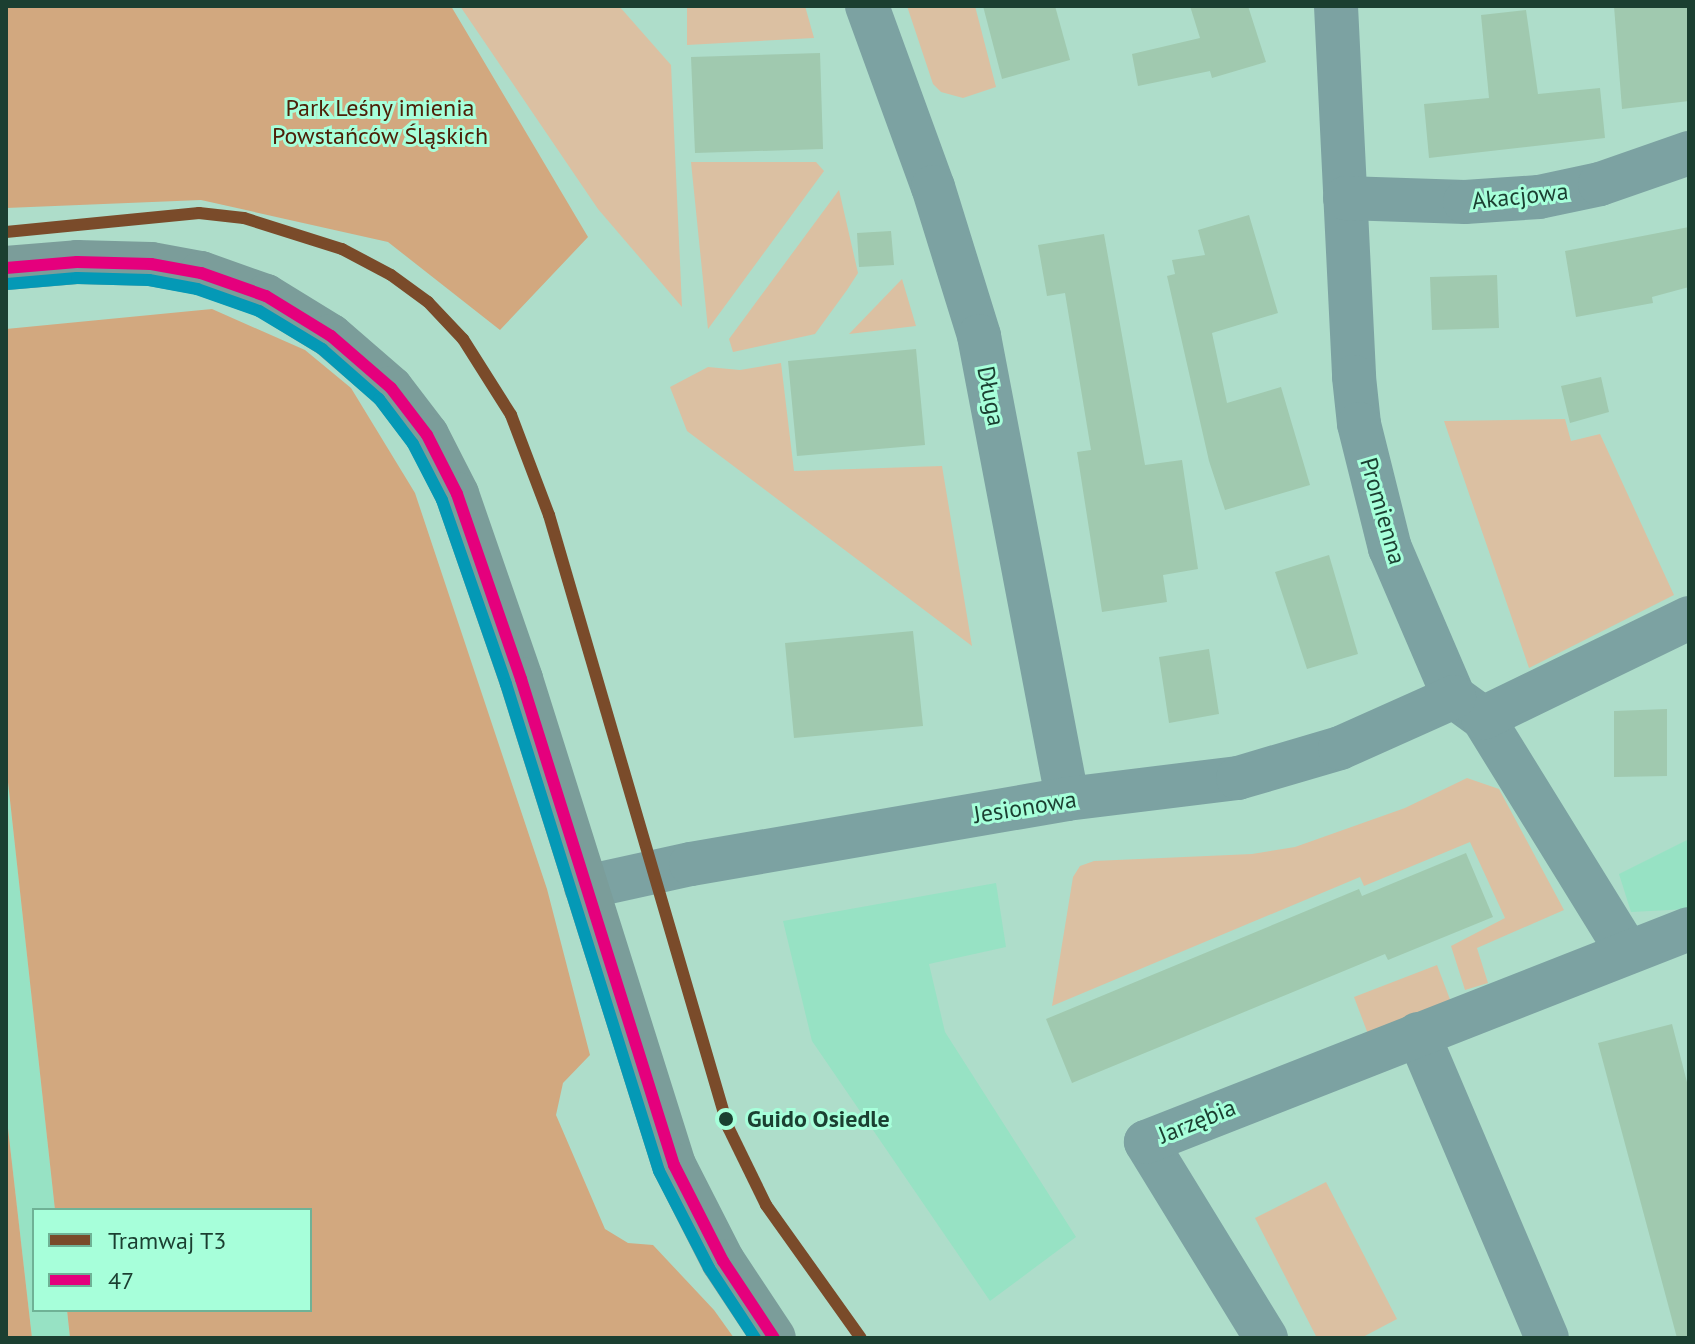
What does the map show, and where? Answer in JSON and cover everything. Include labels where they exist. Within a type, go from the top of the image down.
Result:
[{"type":"main road","points":[[6,268],[77,262],[151,264],[201,273],[266,296],[331,336],[391,388],[427,435],[457,494],[521,679],[674,1165],[723,1261],[774,1338]]},
{"type":"street","name":"Długa","points":[[867,6],[933,187],[979,336],[1067,799]]},
{"type":"street","name":"Promienna","points":[[1336,6],[1356,393],[1372,485],[1390,548],[1469,707],[1627,951]]},
{"type":"street","name":"Akacjowa","points":[[1345,198],[1465,202],[1539,197],[1600,184],[1689,153]]},
{"type":"street","name":"Jesionowa","points":[[586,887],[691,864],[1067,799],[1238,778],[1469,707],[1689,618]]},
{"type":"street","name":"Jarzębia","points":[[1266,1338],[1146,1142],[1627,951],[1687,935]]},
{"type":"street","points":[[1418,1034],[1547,1338]]},
{"type":"shaded area","points":[[460,6],[619,6],[671,65],[682,307],[598,209]]},
{"type":"shaded area","points":[[687,6],[805,6],[814,38],[687,45]]},
{"type":"shaded area","points":[[907,6],[975,6],[996,87],[963,98],[941,92],[933,84]]},
{"type":"shaded area","points":[[691,162],[816,162],[824,171],[708,329]]},
{"type":"shaded area","points":[[839,190],[858,273],[847,290],[815,334],[733,352],[729,339]]},
{"type":"shaded area","points":[[902,279],[916,326],[849,334]]},
{"type":"shaded area","points":[[781,363],[794,471],[942,466],[972,646],[687,431],[670,387],[708,367],[740,370]]},
{"type":"shaded area","points":[[1565,419],[1571,441],[1600,434],[1674,595],[1529,668],[1444,421]]},
{"type":"shaded area","points":[[6,764],[55,1208],[32,1208],[32,1312],[67,1312],[70,1338],[32,1338],[6,1111]]},
{"type":"shaded area","points":[[1467,778],[1499,789],[1564,910],[1477,948],[1488,983],[1465,990],[1451,946],[1505,918],[1470,842],[1364,886],[1360,877],[1052,1006],[1073,877],[1080,866],[1094,861],[1252,854],[1295,847],[1405,808]]},
{"type":"shaded area","points":[[1689,839],[1689,909],[1631,912],[1619,874]]},
{"type":"shaded area","points":[[996,883],[1006,947],[929,964],[945,1032],[1076,1237],[990,1301],[812,1041],[783,921]]},
{"type":"shaded area","points":[[1437,965],[1454,1010],[1371,1042],[1354,997]]},
{"type":"shaded area","points":[[1326,1182],[1397,1319],[1361,1338],[1317,1338],[1255,1218]]},
{"type":"green space","name":"Park Leśny imienia Powstańców Śląskich","points":[[6,6],[451,6],[588,237],[500,330],[388,242],[201,200],[6,208]]},
{"type":"green space","points":[[212,309],[305,350],[351,388],[415,493],[547,889],[590,1055],[563,1083],[556,1115],[605,1229],[628,1243],[653,1245],[714,1310],[734,1338],[70,1338],[67,1312],[312,1312],[312,1208],[55,1208],[6,764],[6,329]]},
{"type":"green space","points":[[6,1111],[32,1338],[6,1338]]},
{"type":"building","points":[[983,6],[1055,6],[1070,60],[1002,79]]},
{"type":"building","points":[[1190,6],[1248,6],[1266,62],[1212,78],[1210,71],[1138,86],[1132,54],[1200,38]]},
{"type":"building","points":[[1614,6],[1689,6],[1689,101],[1622,109]]},
{"type":"building","points":[[1526,10],[1538,94],[1600,88],[1605,138],[1429,158],[1424,104],[1489,98],[1481,15]]},
{"type":"building","points":[[820,53],[823,149],[695,153],[691,57]]},
{"type":"building","points":[[1249,215],[1278,313],[1212,333],[1227,403],[1281,387],[1310,485],[1225,510],[1209,461],[1167,276],[1175,274],[1172,260],[1205,255],[1198,230]]},
{"type":"building","points":[[1689,227],[1689,287],[1652,297],[1653,303],[1576,317],[1565,251]]},
{"type":"building","points":[[891,231],[894,265],[859,267],[857,233]]},
{"type":"building","points":[[1104,234],[1145,465],[1182,460],[1198,569],[1163,575],[1167,602],[1102,612],[1077,452],[1091,450],[1065,293],[1047,296],[1038,245]]},
{"type":"building","points":[[1497,275],[1499,328],[1432,330],[1430,277]]},
{"type":"building","points":[[916,349],[925,445],[797,456],[788,361]]},
{"type":"building","points":[[1601,377],[1609,412],[1570,423],[1561,386]]},
{"type":"building","points":[[1329,555],[1358,654],[1307,669],[1275,572]]},
{"type":"building","points":[[913,631],[923,726],[794,738],[785,643]]},
{"type":"building","points":[[1209,649],[1219,714],[1169,723],[1159,657]]},
{"type":"building","points":[[1667,709],[1667,776],[1614,777],[1614,711]]},
{"type":"building","points":[[1466,853],[1493,917],[1388,960],[1385,954],[1072,1083],[1046,1019],[1359,889],[1362,896]]},
{"type":"building","points":[[1672,1024],[1689,1090],[1689,1338],[1677,1338],[1598,1043]]},
{"type":"tram line","name":"T3","points":[[6,232],[199,213],[244,218],[342,249],[391,275],[428,302],[463,339],[511,415],[549,515],[728,1127],[766,1205],[861,1338]]},
{"type":"transit line","name":"47","points":[[6,268],[77,262],[151,264],[201,273],[266,296],[331,336],[391,388],[427,435],[457,494],[521,679],[674,1165],[723,1261],[774,1338]]},
{"type":"transit line","points":[[7,284],[77,278],[149,280],[197,289],[259,311],[322,349],[379,399],[413,444],[442,500],[506,684],[659,1171],[709,1268],[755,1338]]},
{"type":"place","name":"Guido Osiedle","points":[[726,1119]]}]
